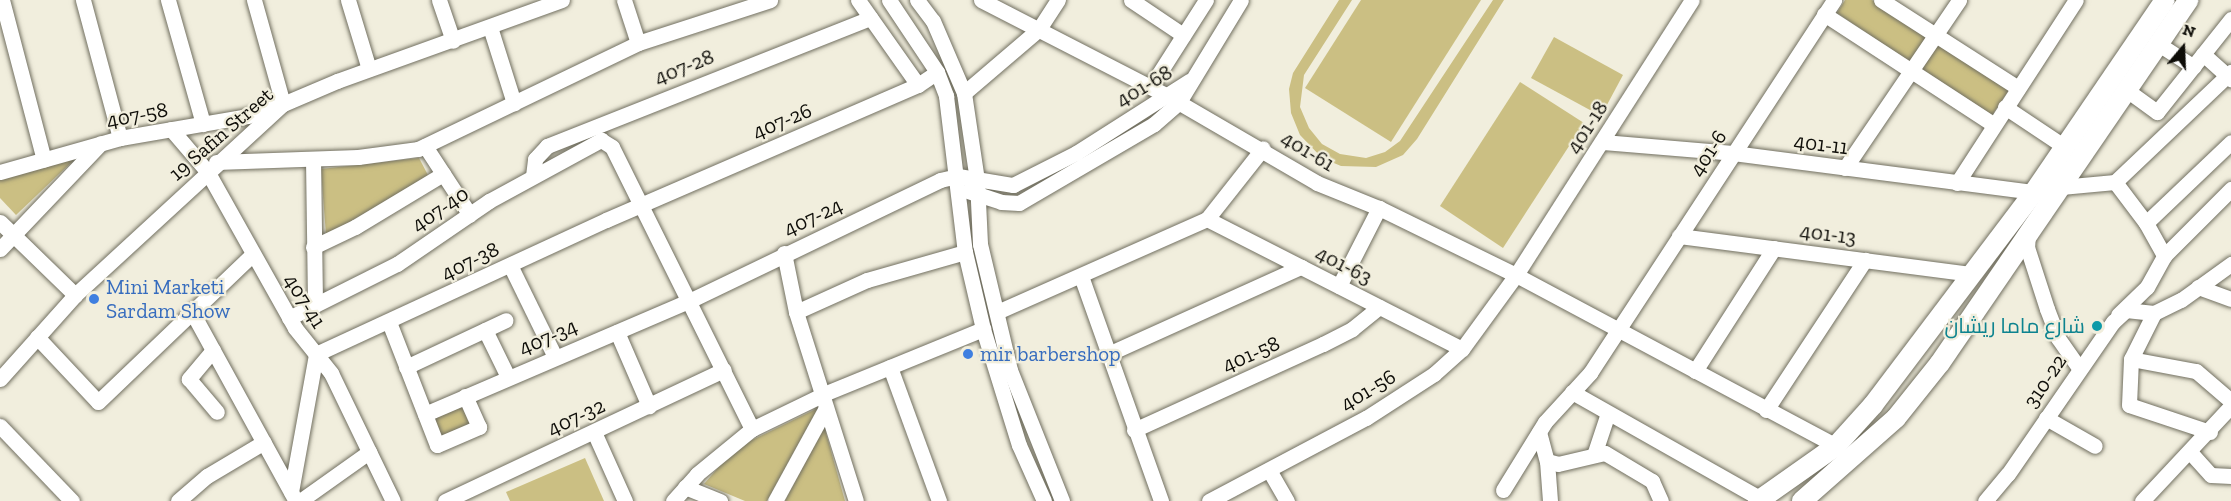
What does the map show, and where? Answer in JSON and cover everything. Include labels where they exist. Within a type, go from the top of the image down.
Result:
[{"type":"main road","points":[[1760,500],[1836,446],[1917,351],[1971,274],[2034,192],[2165,0]]},
{"type":"main road","points":[[1802,501],[1896,418],[2061,187],[2189,0]]},
{"type":"street","points":[[2,0],[44,160]]},
{"type":"street","points":[[83,0],[120,138]]},
{"type":"street","points":[[168,0],[203,124]]},
{"type":"street","points":[[254,0],[283,104]]},
{"type":"street","points":[[348,0],[369,69]]},
{"type":"street","points":[[439,0],[453,41]]},
{"type":"street","name":"19 Safin Street","points":[[0,379],[75,295],[212,166],[283,104],[369,69],[453,41],[562,0]]},
{"type":"street","points":[[624,0],[638,42]]},
{"type":"street","points":[[212,166],[358,157],[425,146],[638,42],[770,0]]},
{"type":"street","points":[[858,0],[918,85]]},
{"type":"street","points":[[889,0],[937,72],[946,96],[965,252],[982,329],[1019,445],[1044,501]]},
{"type":"street","points":[[917,0],[933,21],[964,93],[977,188],[980,244],[1022,407],[1062,501]]},
{"type":"street","name":"401-61","points":[[981,0],[1150,86],[1263,148],[1317,183],[1379,208],[1515,275],[1836,446]]},
{"type":"street","points":[[964,93],[1039,29],[1058,0]]},
{"type":"street","points":[[1150,86],[1206,0]]},
{"type":"street","name":"401-68","points":[[958,181],[1019,203],[1154,124],[1172,98],[1189,81],[1241,0]]},
{"type":"street","name":"401-18","points":[[1515,275],[1603,142],[1692,0]]},
{"type":"street","name":"401-6","points":[[1503,490],[1539,432],[1572,392],[1618,329],[1834,0]]},
{"type":"street","points":[[1881,0],[2018,88]]},
{"type":"street","points":[[1845,168],[1959,0]]},
{"type":"street","points":[[1957,183],[2076,0]]},
{"type":"street","points":[[1134,1],[1183,35]]},
{"type":"street","points":[[1824,14],[1994,125]]},
{"type":"street","name":"407-28","points":[[533,176],[535,159],[547,146],[871,18]]},
{"type":"street","points":[[2128,91],[2157,112],[2231,19]]},
{"type":"street","points":[[490,27],[514,103]]},
{"type":"street","points":[[2160,45],[2194,68]]},
{"type":"street","points":[[2061,187],[2115,182],[2230,75],[2203,54]]},
{"type":"street","name":"407-26","points":[[641,205],[918,85],[937,72]]},
{"type":"street","name":"407-58","points":[[0,172],[120,138],[203,124],[283,104]]},
{"type":"street","points":[[2006,107],[2065,147]]},
{"type":"street","name":"407-41","points":[[171,129],[212,166],[253,254],[288,318],[331,373],[393,501]]},
{"type":"street","name":"407-40","points":[[288,318],[397,264],[470,214],[591,143],[601,140],[612,147],[641,205]]},
{"type":"street","name":"401-11","points":[[1603,142],[1733,153],[2034,192]]},
{"type":"street","points":[[2146,223],[2231,142]]},
{"type":"street","points":[[0,249],[101,143]]},
{"type":"street","points":[[425,146],[470,214]]},
{"type":"street","points":[[997,312],[1207,219],[1263,148]]},
{"type":"street","points":[[314,159],[315,305]]},
{"type":"street","points":[[313,247],[356,227],[443,174]]},
{"type":"street","name":"407-24","points":[[689,301],[784,253],[940,180],[958,181]]},
{"type":"street","points":[[2115,182],[2146,223],[2164,256]]},
{"type":"street","name":"310-22","points":[[1992,499],[2079,368],[2113,322],[2147,287],[2164,256],[2231,189]]},
{"type":"street","points":[[641,205],[752,429]]},
{"type":"street","name":"407-38","points":[[316,354],[641,205]]},
{"type":"street","points":[[1339,286],[1379,208]]},
{"type":"street","name":"401-63","points":[[1207,219],[1462,349]]},
{"type":"street","points":[[0,222],[75,295]]},
{"type":"street","points":[[2028,234],[2027,247],[2058,338],[2079,368]]},
{"type":"street","name":"401-13","points":[[1679,236],[1971,274]]},
{"type":"street","points":[[1695,371],[1774,248]]},
{"type":"street","points":[[796,312],[867,280],[965,252]]},
{"type":"street","points":[[784,253],[796,312],[856,501]]},
{"type":"street","points":[[38,337],[98,402],[253,254]]},
{"type":"street","points":[[1766,410],[1865,260]]},
{"type":"street","points":[[2210,432],[2129,405],[2131,359],[2154,313],[2231,264]]},
{"type":"street","points":[[510,265],[555,357]]},
{"type":"street","points":[[1108,354],[1301,267]]},
{"type":"street","name":"401-56","points":[[1209,501],[1366,418],[1434,374],[1462,349],[1515,275]]},
{"type":"street","points":[[1080,276],[1161,501]]},
{"type":"street","points":[[2198,287],[2231,299]]},
{"type":"street","name":"407-34","points":[[425,414],[689,301]]},
{"type":"street","name":"401-58","points":[[1134,430],[1323,344],[1352,329],[1379,307]]},
{"type":"street","points":[[2113,322],[2126,310],[2154,313]]},
{"type":"street","points":[[192,312],[296,498]]},
{"type":"street","points":[[406,367],[506,320]]},
{"type":"street","points":[[388,322],[437,445],[479,427],[465,396]]},
{"type":"street","points":[[673,501],[685,487],[752,429],[824,401],[890,367],[982,329]]},
{"type":"street","points":[[485,330],[508,377]]},
{"type":"street","points":[[617,332],[649,406]]},
{"type":"street","points":[[213,350],[189,379],[217,412]]},
{"type":"street","points":[[296,498],[316,354]]},
{"type":"street","points":[[2131,359],[2174,370],[2196,370],[2231,401]]},
{"type":"street","points":[[890,367],[939,501]]},
{"type":"street","name":"407-32","points":[[445,501],[724,370]]},
{"type":"street","points":[[1572,392],[1760,500]]},
{"type":"street","points":[[775,501],[824,401]]},
{"type":"street","points":[[2142,501],[2210,432],[2231,406]]},
{"type":"street","points":[[1593,456],[1608,413]]},
{"type":"street","points":[[2046,418],[2095,446]]},
{"type":"street","points":[[0,426],[72,501]]},
{"type":"street","points":[[594,432],[625,501]]},
{"type":"street","points":[[1539,432],[1546,461],[1550,501]]},
{"type":"street","points":[[178,501],[207,477],[264,442]]},
{"type":"street","points":[[296,498],[369,452]]},
{"type":"street","points":[[2190,452],[2211,475],[2231,476]]},
{"type":"street","points":[[1546,461],[1558,464],[1605,453],[1633,465],[1652,480],[1661,501]]},
{"type":"street","points":[[1269,470],[1287,501]]},
{"type":"street","points":[[685,487],[720,501]]},
{"type":"shaded area","points":[[1339,0],[1352,0],[1304,75],[1300,107],[1309,128],[1322,144],[1340,154],[1366,158],[1385,152],[1400,141],[1493,0],[1504,0],[1417,139],[1403,155],[1376,167],[1341,166],[1322,158],[1300,135],[1291,113],[1289,89],[1293,73]]},
{"type":"shaded area","points":[[1361,0],[1481,0],[1391,142],[1305,88]]},
{"type":"shaded area","points":[[1845,0],[1872,0],[1927,37],[1910,62],[1837,13]]},
{"type":"shaded area","points":[[1554,37],[1623,75],[1601,116],[1531,78]]},
{"type":"shaded area","points":[[1939,44],[2009,90],[1992,115],[1922,69]]},
{"type":"shaded area","points":[[1520,82],[1584,123],[1503,248],[1440,206]]},
{"type":"shaded area","points":[[77,157],[16,215],[0,198],[0,176]]},
{"type":"shaded area","points":[[419,158],[429,177],[326,235],[321,169]]},
{"type":"shaded area","points":[[462,407],[470,425],[441,438],[432,419]]},
{"type":"shaded area","points":[[818,408],[767,501],[745,501],[704,484],[730,454],[748,442]]},
{"type":"shaded area","points":[[824,426],[845,501],[785,501]]},
{"type":"shaded area","points":[[585,458],[604,501],[510,501],[506,492]]},
{"type":"place","name":"Mini Marketi Sardam Show","points":[[94,299]]},
{"type":"place","name":"شارع ماما ريشان","points":[[2097,326]]},
{"type":"place","name":"mir barbershop","points":[[968,354]]}]
